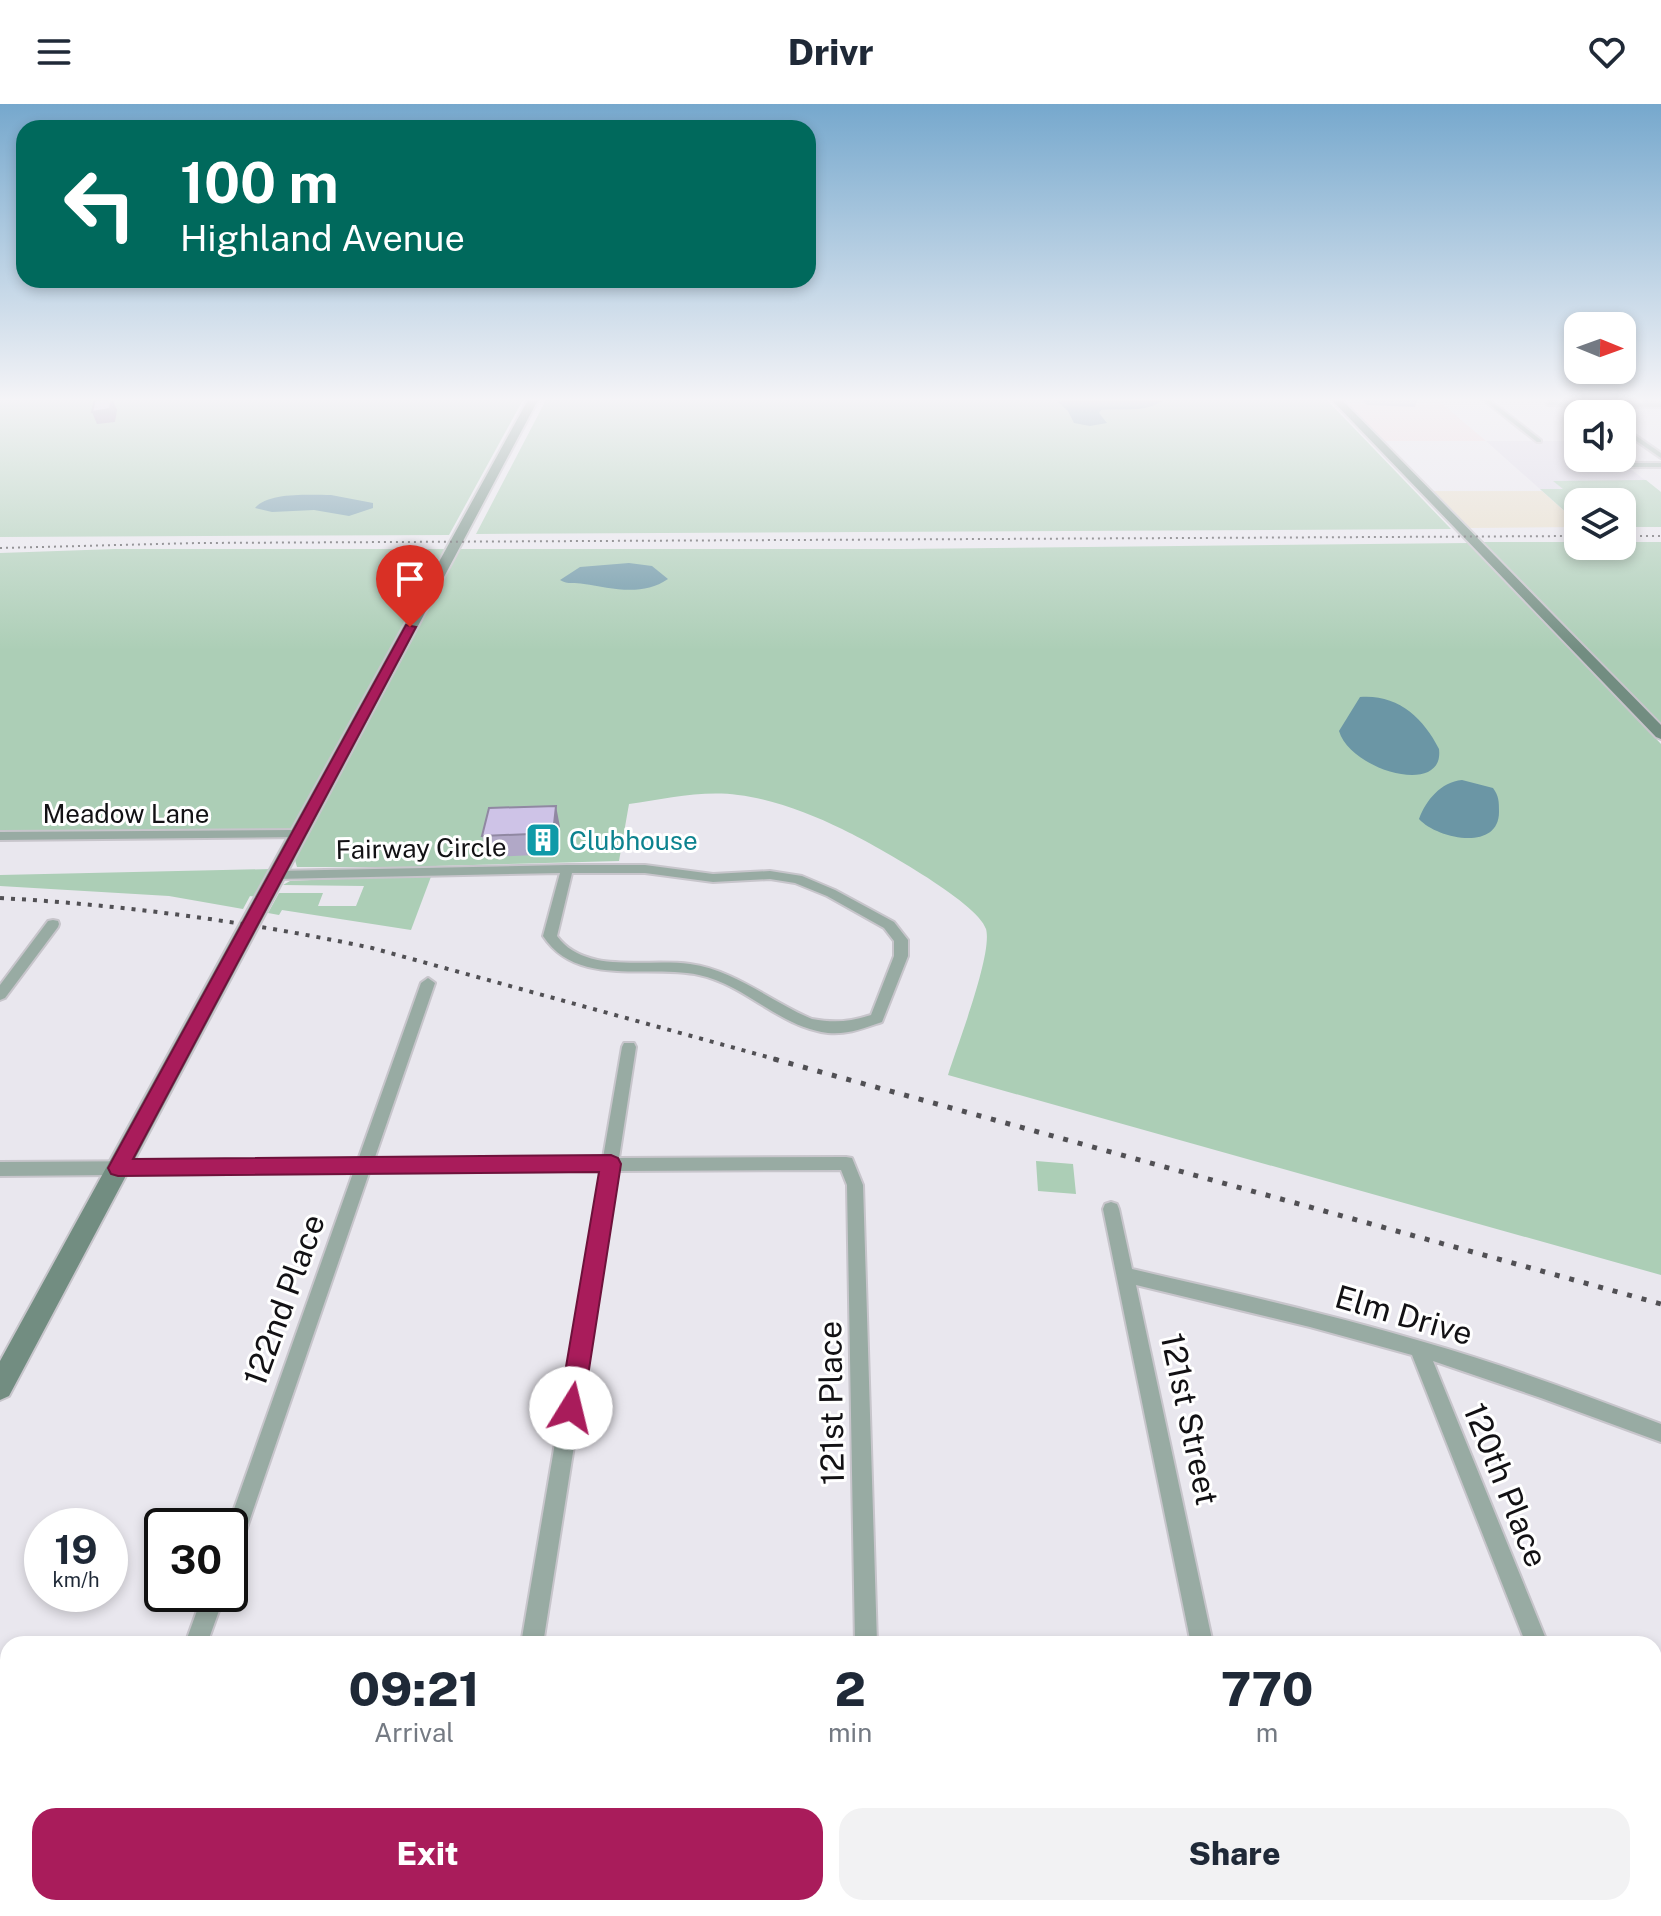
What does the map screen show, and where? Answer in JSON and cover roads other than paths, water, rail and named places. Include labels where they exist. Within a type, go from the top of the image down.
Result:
[{"type":"street","points":[[0,1387],[488,483]]},
{"type":"street","points":[[1417,483],[1661,734]]},
{"type":"street","name":"Meadow Lane","points":[[0,836],[296,838]]},
{"type":"street","name":"Fairway Circle","points":[[276,875],[567,869],[645,869],[713,878],[770,875],[798,879],[889,925],[901,940],[901,956],[877,1018],[856,1028],[809,1025],[738,984],[705,971],[667,966],[601,965],[568,956],[550,936],[567,869]]},
{"type":"street","points":[[0,995],[53,924]]},
{"type":"street","name":"122nd Place","points":[[244,1508],[428,983]]},
{"type":"street","points":[[533,1636],[629,1047]]},
{"type":"street","name":"121st Place","points":[[611,1164],[846,1163],[855,1185],[866,1636]]},
{"type":"street","points":[[0,1169],[611,1164]]},
{"type":"street","name":"121st Street","points":[[1111,1209],[1200,1636]]},
{"type":"street","name":"Elm Drive","points":[[1125,1275],[1255,1305],[1419,1349],[1549,1391],[1661,1433]]},
{"type":"street","name":"120th Place","points":[[1419,1349],[1534,1636]]},
{"type":"street","points":[[199,1636],[208,1612]]},
{"type":"water","points":[[331,495],[373,503],[373,508],[349,516],[314,510],[272,512],[255,508],[279,497]]},
{"type":"water","points":[[629,563],[652,566],[668,579],[637,590],[560,580],[580,567]]},
{"type":"water","points":[[1360,697],[1386,699],[1417,718],[1439,749],[1437,764],[1428,772],[1413,775],[1396,773],[1377,767],[1347,745],[1339,731]]},
{"type":"water","points":[[1462,780],[1493,788],[1498,796],[1496,825],[1489,833],[1466,838],[1452,836],[1419,819],[1435,793],[1447,784]]},
{"type":"railway","points":[[0,548],[198,543],[1564,536]]},
{"type":"railway","points":[[1636,536],[1661,536]]},
{"type":"railway","points":[[0,898],[187,916],[372,948],[782,1061]]},
{"type":"railway","points":[[774,1059],[1661,1304]]},
{"type":"place","name":"Clubhouse","points":[[543,840]]}]
